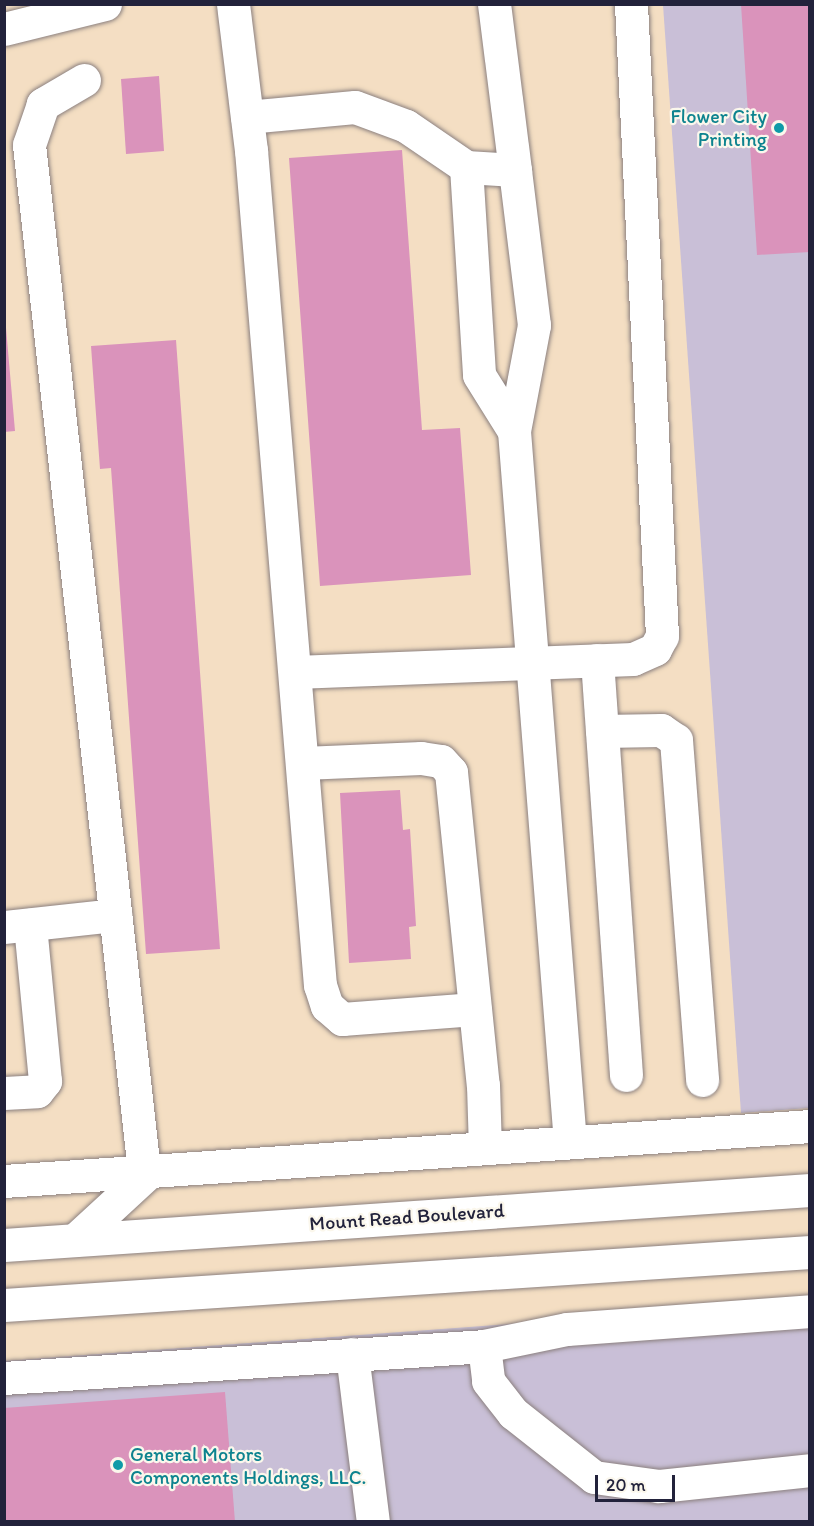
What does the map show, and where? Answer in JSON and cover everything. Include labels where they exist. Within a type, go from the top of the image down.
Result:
[{"type":"main road","points":[[4,29],[105,4]]},
{"type":"main road","points":[[233,4],[247,117],[320,985],[327,1006],[342,1019],[475,1009]]},
{"type":"main road","points":[[494,4],[534,325],[514,431],[570,1142]]},
{"type":"main road","points":[[295,672],[633,659],[655,648],[662,636],[631,4]]},
{"type":"main road","points":[[84,80],[43,104],[29,145],[115,915],[147,1171]]},
{"type":"main road","points":[[247,117],[355,107],[406,126],[466,167],[515,170]]},
{"type":"main road","points":[[466,167],[479,375],[514,431]]},
{"type":"main road","points":[[597,660],[626,1076]]},
{"type":"main road","points":[[602,731],[661,730],[676,740],[702,1080]]},
{"type":"main road","points":[[303,763],[422,758],[441,761],[451,772],[475,1009],[485,1148]]},
{"type":"main road","points":[[4,1093],[37,1091],[45,1082],[17,926],[115,915]]},
{"type":"main road","points":[[4,1181],[810,1126]]},
{"type":"main road","points":[[75,1240],[147,1171]]},
{"type":"main road","name":"Mount Read Boulevard","points":[[4,1245],[810,1190]]},
{"type":"main road","points":[[4,1305],[810,1252]]},
{"type":"main road","points":[[4,1378],[484,1346],[567,1329],[810,1311]]},
{"type":"main road","points":[[484,1346],[488,1381],[513,1413],[594,1477],[659,1486],[810,1470]]},
{"type":"main road","points":[[351,1354],[373,1521]]},
{"type":"shaded area","points":[[663,5],[809,5],[809,1108],[741,1113]]},
{"type":"shaded area","points":[[809,1302],[809,1521],[5,1521],[4,1361]]},
{"type":"building","name":"Flower City Printing","points":[[741,4],[810,4],[810,252],[757,255]]},
{"type":"building","points":[[159,76],[164,151],[126,154],[121,79]]},
{"type":"building","points":[[402,150],[422,430],[460,428],[471,575],[320,586],[289,158]]},
{"type":"building","points":[[4,305],[15,431],[4,432]]},
{"type":"building","points":[[176,340],[220,949],[146,954],[111,468],[100,469],[91,346]]},
{"type":"building","points":[[400,790],[403,830],[410,829],[416,926],[409,927],[411,959],[349,963],[340,793]]},
{"type":"building","name":"General Motors Components Holdings, LLC.","points":[[225,1392],[235,1522],[4,1522],[4,1408]]},
{"type":"place","name":"Flower City Printing","points":[[779,128]]},
{"type":"place","name":"General Motors Components Holdings, LLC.","points":[[118,1465]]}]
